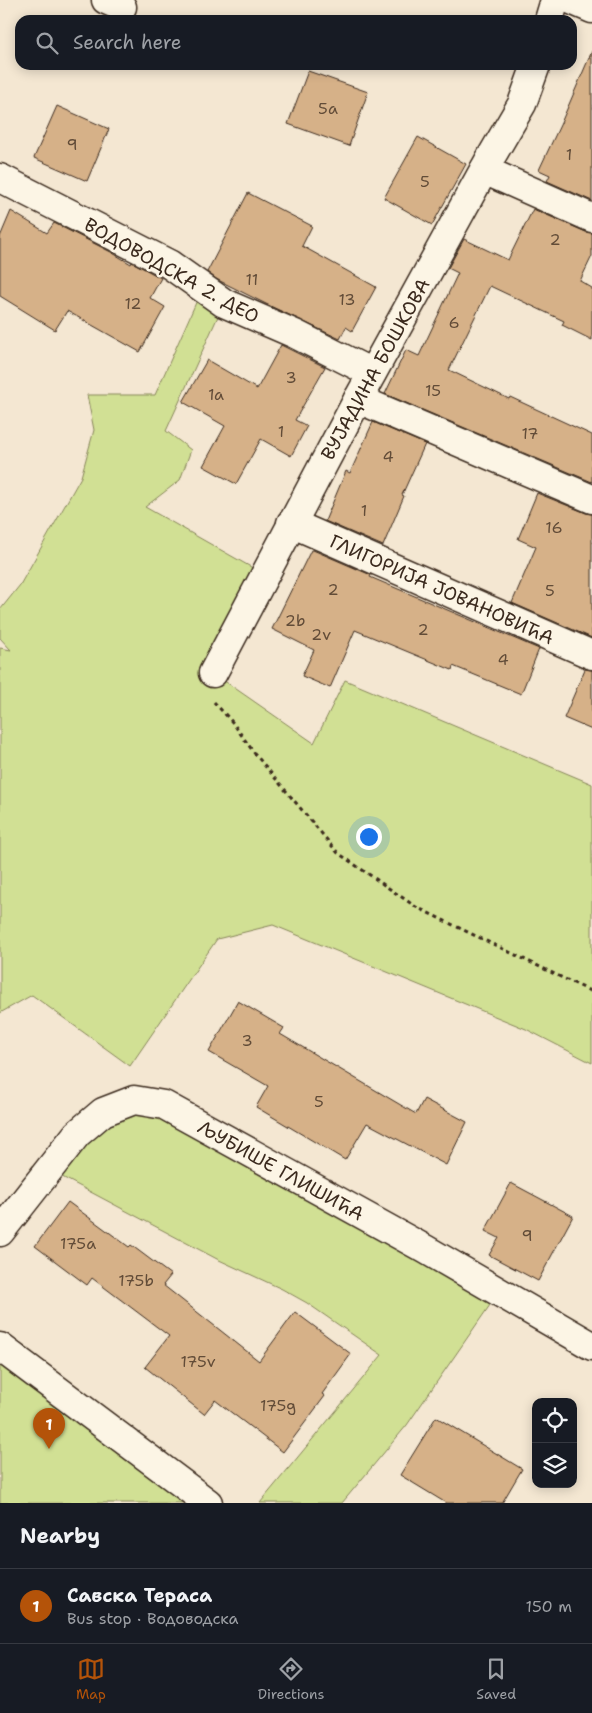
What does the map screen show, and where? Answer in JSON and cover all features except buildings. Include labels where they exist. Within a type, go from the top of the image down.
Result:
[{"type":"street","points":[[550,15],[555,0]]},
{"type":"street","points":[[571,0],[592,9]]},
{"type":"street","name":"ВУЈАДИНА БОШКОВА","points":[[213,673],[372,373],[522,104],[534,70]]},
{"type":"street","points":[[484,170],[592,218]]},
{"type":"street","name":"ВОДОВОДСКА 2. ДЕО","points":[[0,178],[169,264],[224,303],[295,334],[372,373]]},
{"type":"street","points":[[358,399],[592,499]]},
{"type":"street","name":"ГЛИГОРИЈА ЈОВАНОВИЋА","points":[[292,523],[592,656]]},
{"type":"street","name":"ЉУБИШЕ ГЛИШИЋА","points":[[0,1232],[76,1134],[103,1112],[134,1100],[164,1105],[424,1249],[592,1346]]},
{"type":"street","points":[[0,1347],[208,1503]]},
{"type":"path","points":[[213,673],[210,690],[215,704],[338,852],[416,907],[592,992]]},
{"type":"green space","points":[[202,289],[224,303],[166,431],[191,450],[180,480],[145,507],[265,575],[213,673],[314,743],[345,680],[592,784],[592,1063],[526,1029],[273,925],[217,939],[130,1066],[32,995],[0,1013],[0,648],[11,650],[0,638],[0,610],[20,585],[81,477],[94,430],[87,395],[155,395]]},
{"type":"green space","points":[[134,1100],[499,1292],[407,1425],[342,1503],[260,1503],[382,1355],[307,1303],[282,1289],[217,1259],[49,1170]]},
{"type":"green space","points":[[0,1346],[208,1503],[0,1503]]},
{"type":"place","name":"Савска Тераса","points":[[49,1449]]}]
